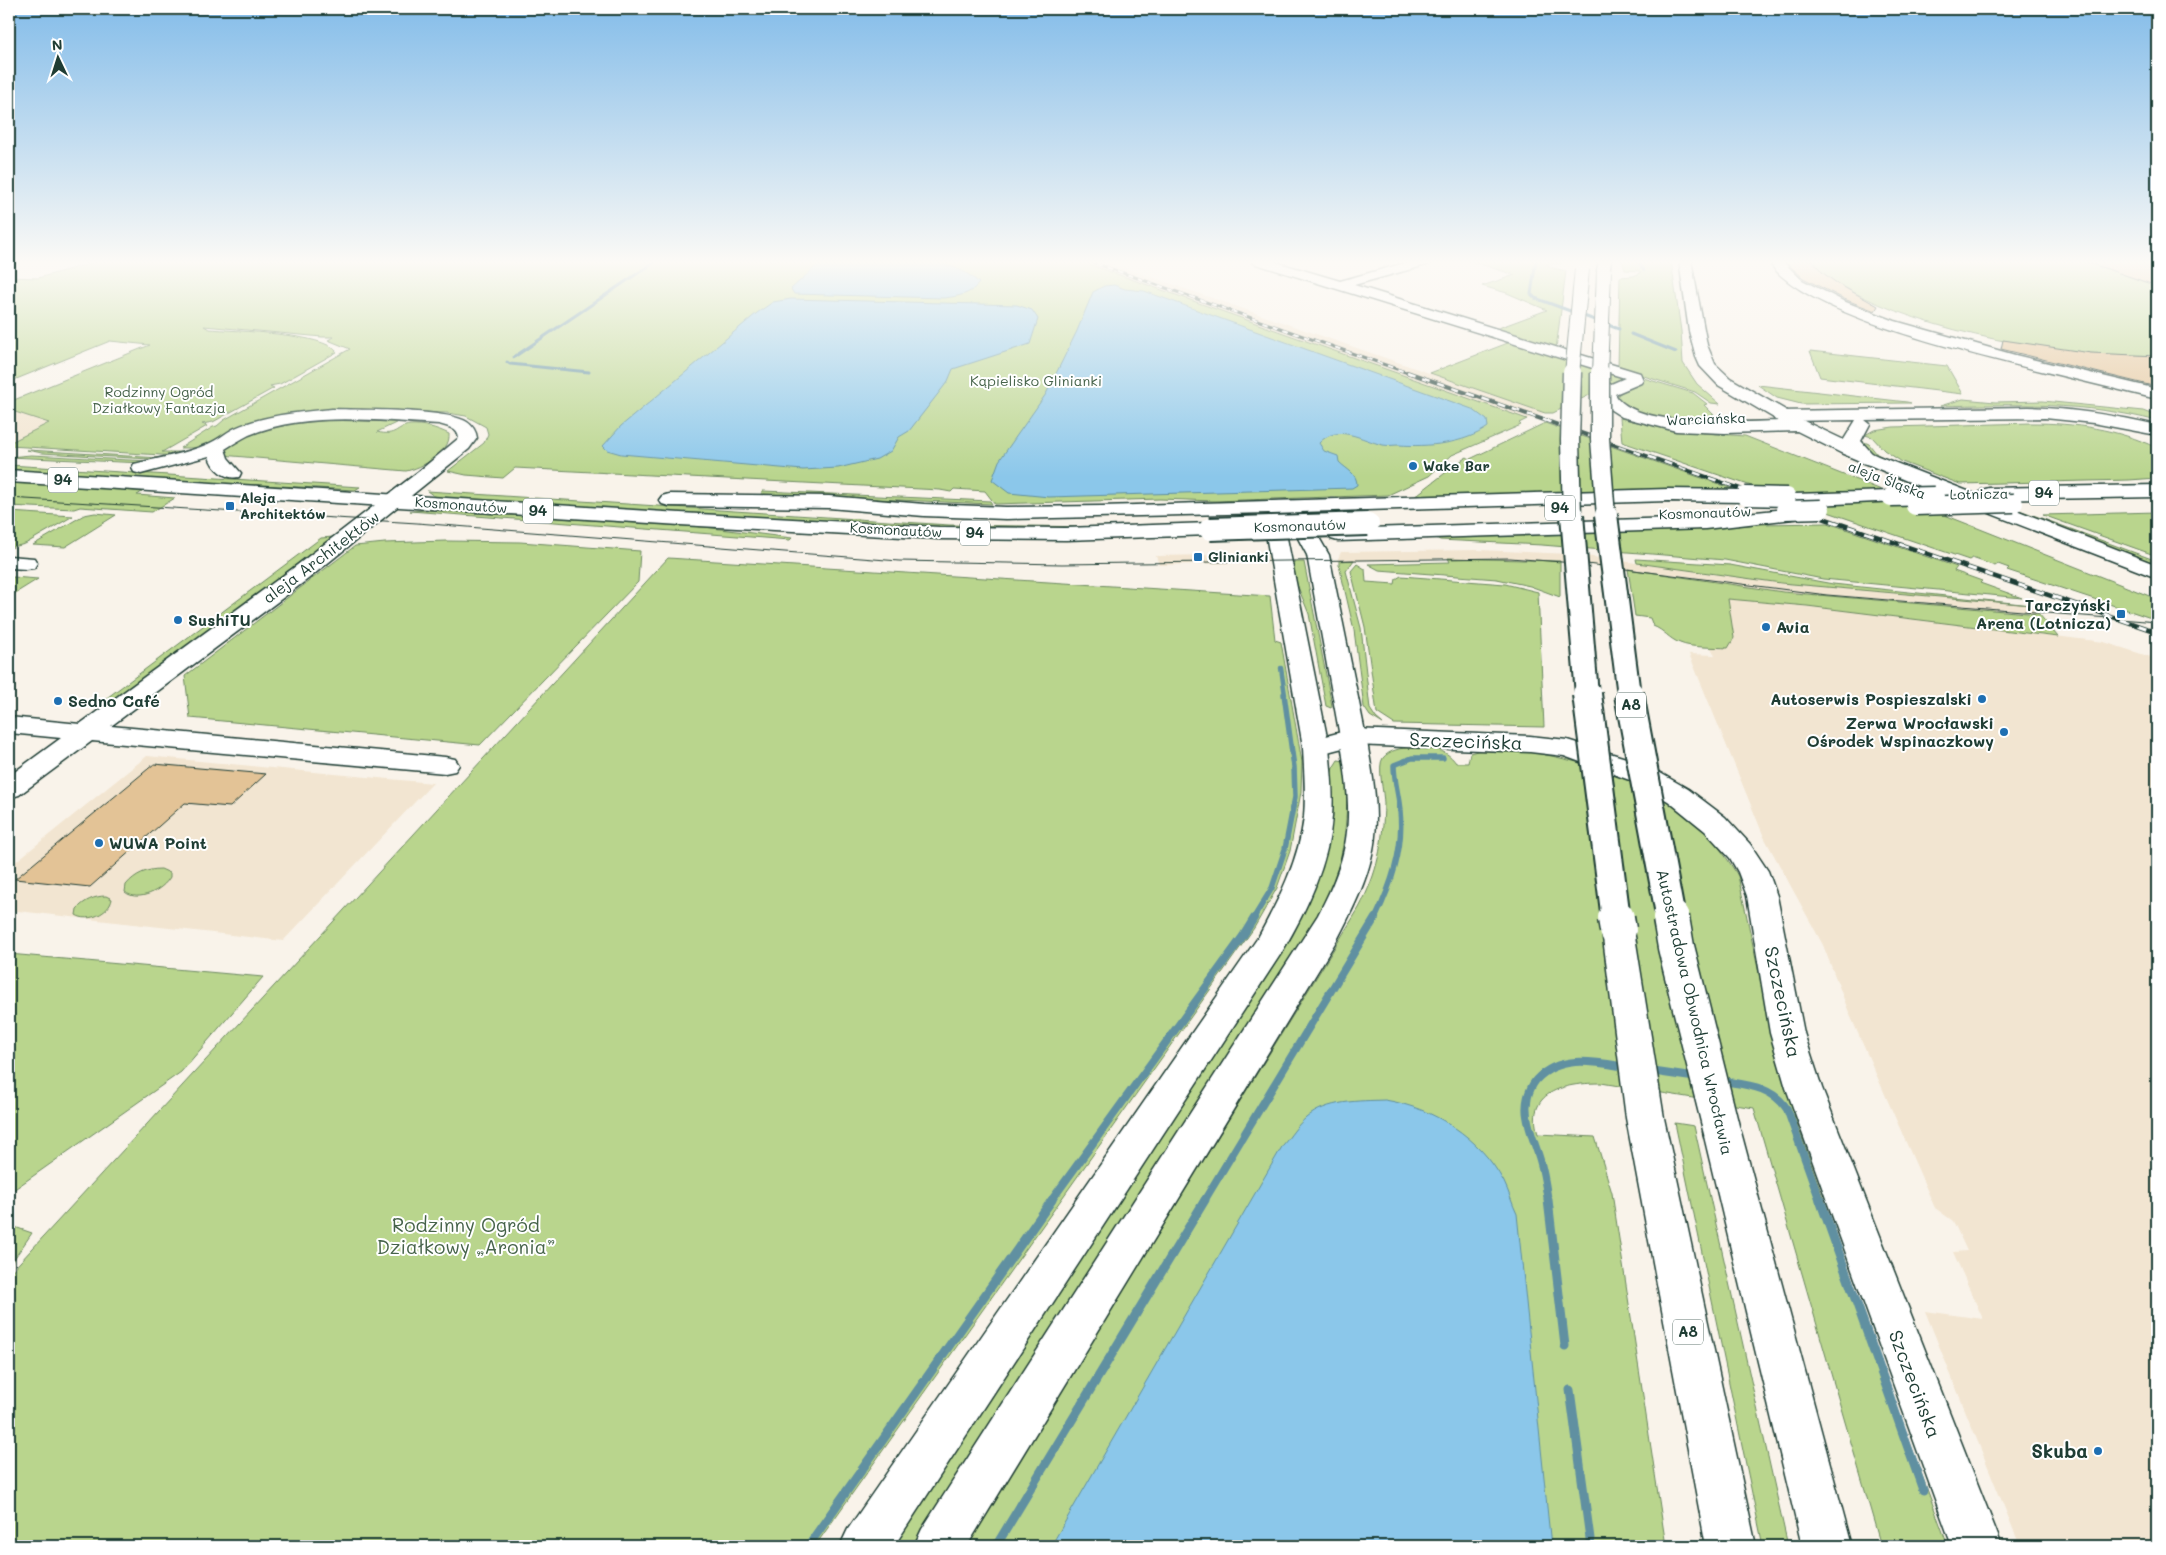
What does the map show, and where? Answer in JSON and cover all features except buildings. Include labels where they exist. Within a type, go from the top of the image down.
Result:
[{"type":"main road","name":"Warciańska","points":[[1493,333],[1634,376],[1636,380],[1608,391],[1607,394],[1611,402],[1628,413],[1676,426],[1697,428],[1768,420],[2046,412],[2109,419],[2157,430]]},
{"type":"main road","name":"Autostradowa Obwodnica Wrocławia","points":[[1575,333],[1570,394],[1572,524],[1594,767],[1645,1118],[1731,1546]]},
{"type":"main road","name":"Autostradowa Obwodnica Wrocławia","points":[[1599,333],[1600,439],[1607,523],[1627,683],[1676,947],[1827,1546]]},
{"type":"main road","name":"aleja Śląska","points":[[1697,333],[1702,354],[1707,365],[1720,381],[1800,444],[1840,462],[2157,584]]},
{"type":"main road","points":[[1921,333],[1959,344],[2157,394]]},
{"type":"main road","name":"aleja Śląska","points":[[1720,381],[1724,397],[1768,420],[1797,426],[1869,460],[2157,572]]},
{"type":"main road","name":"aleja Architektów","points":[[9,789],[300,574],[415,485],[463,445],[468,438],[467,432],[460,425],[441,419],[332,414],[263,425],[241,432],[216,447]]},
{"type":"main road","points":[[1797,426],[2059,420],[2109,428],[2157,443]]},
{"type":"main road","points":[[1861,424],[1852,441],[1858,450],[1869,460]]},
{"type":"main road","points":[[141,468],[182,459],[216,447],[219,460],[232,473]]},
{"type":"main road","name":"Kosmonautów","points":[[9,461],[610,496]]},
{"type":"main road","name":"Kosmonautów","points":[[9,476],[680,520],[1004,534],[1208,524],[1790,506]]},
{"type":"main road","points":[[2100,492],[2157,484]]},
{"type":"main road","name":"Lotnicza","points":[[1831,507],[1891,497],[2157,491]]},
{"type":"main road","points":[[1283,507],[1668,495],[1752,499]]},
{"type":"main road","name":"Kosmonautów","points":[[1208,524],[970,522],[761,509],[659,499],[828,502],[924,510],[1006,513],[1283,507]]},
{"type":"main road","name":"Kosmonautów","points":[[1365,519],[1752,499],[1790,506]]},
{"type":"main road","name":"Lotnicza","points":[[1831,507],[2157,501]]},
{"type":"main road","points":[[680,520],[794,535],[951,543],[1047,544],[1276,537],[1314,545],[1346,534],[1704,523],[1790,506],[1831,507]]},
{"type":"main road","points":[[939,1546],[1322,938],[1343,900],[1356,866],[1361,843],[1363,809],[1327,734],[1287,586],[1274,523],[1283,507]]},
{"type":"main road","points":[[864,1546],[1271,944],[1294,901],[1312,853],[1327,734],[1314,545],[1300,522],[1283,507]]},
{"type":"main road","points":[[9,725],[445,765]]},
{"type":"main road","name":"Szczecińska","points":[[1327,734],[1530,744],[1587,753],[1645,776],[1678,795],[1715,824],[1740,851],[1753,871],[1762,896],[1788,1033],[1804,1088],[1976,1546]]},
{"type":"shaded area","points":[[1282,333],[1312,333],[1545,413],[1527,419]]},
{"type":"shaded area","points":[[9,410],[50,423],[9,443]]},
{"type":"shaded area","points":[[1478,550],[1571,554],[1781,583],[2031,605],[2039,614],[1783,592],[1560,561],[1472,558],[1337,561],[1341,552]]},
{"type":"shaded area","points":[[1267,554],[1273,562],[1159,565],[1156,556]]},
{"type":"shaded area","points":[[1692,595],[1807,606],[2104,642],[2157,659],[2157,1546],[2020,1546],[1925,1311],[1983,1319],[1953,1252],[1967,1251],[1953,1221],[1935,1208],[1850,1015],[1823,945],[1764,837],[1689,654],[1715,655],[1711,648],[1714,647]]},
{"type":"shaded area","points":[[147,756],[433,783],[283,941],[9,910],[9,867]]},
{"type":"green space","name":"Kąpielisko Glinianki","points":[[9,333],[263,333],[315,341],[329,346],[337,352],[280,384],[270,386],[274,388],[213,422],[202,424],[207,426],[162,452],[188,452],[179,456],[9,446],[9,443],[49,423],[9,410],[9,402],[150,345],[110,341],[9,382]]},
{"type":"green space","name":"Kąpielisko Glinianki","points":[[274,333],[1282,333],[1527,419],[1519,423],[1521,425],[1452,455],[1429,476],[1388,495],[1214,501],[1160,499],[995,504],[985,491],[954,489],[951,492],[515,468],[503,478],[466,475],[448,471],[484,443],[488,434],[486,427],[466,416],[447,413],[339,409],[283,415],[228,433],[199,448],[180,448],[224,420],[350,349],[328,340],[334,337]]},
{"type":"green space","points":[[1502,333],[1558,333],[1556,349]]},
{"type":"green space","points":[[1619,333],[1681,333],[1683,363],[1697,384],[1720,404],[1711,403],[1695,392],[1618,368]]},
{"type":"green space","points":[[1966,333],[2157,333],[2157,356],[2080,352],[1996,340]]},
{"type":"green space","points":[[1513,341],[1626,377],[1553,413],[1545,413],[1430,373]]},
{"type":"green space","points":[[1810,351],[1947,366],[1963,394],[1820,377]]},
{"type":"green space","points":[[1640,377],[1693,393],[1707,404],[1704,405],[1715,416],[1672,419],[1652,416],[1629,409],[1618,399],[1618,395]]},
{"type":"green space","points":[[1758,385],[1911,403],[1801,404],[1777,398]]},
{"type":"green space","points":[[1963,399],[1995,402],[2043,401],[2144,411],[2157,416],[2157,421],[2103,410],[2076,407],[2022,405],[1940,406]]},
{"type":"green space","points":[[341,418],[398,422],[377,432],[384,433],[392,433],[410,425],[430,427],[449,434],[448,441],[440,453],[427,463],[406,471],[222,455],[226,446],[234,440],[288,422]]},
{"type":"green space","points":[[1620,418],[1676,431],[1745,436],[2157,599],[2157,620],[2007,570],[2009,568],[1998,564],[1995,566],[1972,558],[1969,560],[1622,442]]},
{"type":"green space","points":[[1545,423],[1733,489],[1414,497],[1467,457],[1470,459]]},
{"type":"green space","points":[[2031,423],[2096,428],[2142,441],[2157,448],[2157,478],[1960,484],[1902,462],[1884,450],[1872,437],[1865,435],[1874,430],[1893,427]]},
{"type":"green space","points":[[1862,441],[1869,444],[1877,454],[1898,465],[2157,561],[2157,564],[1874,456],[1864,446]]},
{"type":"green space","points":[[27,450],[177,459],[42,453]]},
{"type":"green space","points":[[31,455],[148,461],[143,463],[9,457]]},
{"type":"green space","points":[[9,465],[360,487],[355,490],[261,485],[190,484],[9,472]]},
{"type":"green space","points":[[9,480],[96,486],[142,492],[137,495],[175,498],[152,512],[80,507],[74,509],[9,506]]},
{"type":"green space","points":[[427,491],[949,525],[1100,527],[1061,530],[904,527],[447,499],[434,496]]},
{"type":"green space","points":[[763,491],[990,501],[992,504],[761,494]]},
{"type":"green space","points":[[429,510],[704,527],[792,538],[790,540],[410,511]]},
{"type":"green space","points":[[9,512],[73,516],[25,544],[9,548]]},
{"type":"green space","points":[[2157,512],[2157,556],[2043,515]]},
{"type":"green space","points":[[95,513],[116,515],[65,547],[33,545],[84,515]]},
{"type":"green space","points":[[1828,523],[1957,567],[1954,571],[1982,581],[1980,583],[2022,598],[1823,579],[1725,560],[1542,545],[1440,540],[1434,537],[1705,528],[1761,524]]},
{"type":"green space","points":[[333,537],[107,706],[96,706],[321,538]]},
{"type":"green space","points":[[446,541],[520,542],[640,551],[638,582],[480,745],[190,718],[185,676],[355,546]]},
{"type":"green space","name":"Rodzinny Ogród Działkowy „Aronia”","points":[[668,558],[1270,596],[1275,640],[1281,642],[1302,762],[1301,792],[1290,851],[1277,888],[1254,928],[815,1546],[9,1546],[9,1274]]},
{"type":"green space","points":[[1448,558],[1560,561],[1560,597],[1530,586],[1497,579],[1379,570],[1368,564],[1450,562]]},
{"type":"green space","points":[[1636,559],[1730,565],[1833,584],[2031,605],[1781,583],[1637,563]]},
{"type":"green space","points":[[1354,560],[1346,571],[1361,628],[1370,709],[1383,724],[1370,716],[1364,707],[1354,630],[1339,565],[1339,561]]},
{"type":"green space","points":[[1292,562],[1304,562],[1331,708],[1326,706],[1309,614],[1296,582]]},
{"type":"green space","points":[[1357,564],[1365,569],[1366,582],[1395,584],[1396,579],[1401,576],[1505,584],[1538,592],[1544,727],[1394,724],[1377,713],[1365,627],[1351,571]]},
{"type":"green space","points":[[1628,569],[1783,592],[2039,614],[2058,637],[1807,606],[1728,599],[1734,638],[1728,648],[1690,646],[1676,641],[1653,626],[1650,618],[1635,616]]},
{"type":"green space","points":[[13,577],[38,579],[9,597],[9,580]]},
{"type":"green space","points":[[1411,747],[1436,749],[1447,754],[1456,763],[1468,763],[1470,753],[1488,750],[1512,750],[1568,760],[1624,777],[1675,804],[1696,822],[1722,852],[1738,876],[1773,1038],[1791,1095],[1794,1115],[1948,1546],[1881,1546],[1754,1108],[1601,1083],[1589,1083],[1564,1087],[1544,1098],[1538,1107],[1535,1119],[1538,1134],[1595,1137],[1612,1193],[1666,1546],[966,1546],[1359,908],[1371,882],[1381,845],[1384,804],[1381,762],[1392,751]]},
{"type":"green space","points":[[1338,760],[1345,761],[1347,799],[1341,857],[1330,893],[1310,932],[1272,994],[916,1546],[886,1546],[1270,967],[1333,768]]},
{"type":"green space","points":[[161,869],[170,873],[170,877],[167,882],[150,894],[137,896],[125,892],[126,885],[137,875],[146,871]]},
{"type":"green space","points":[[106,896],[112,899],[107,909],[103,912],[86,918],[76,915],[77,909],[86,901]]},
{"type":"green space","points":[[9,954],[263,977],[181,1072],[9,1193]]},
{"type":"green space","points":[[1675,1123],[1694,1126],[1788,1546],[1763,1546]]},
{"type":"green space","points":[[9,1225],[32,1233],[9,1266]]},
{"type":"water","points":[[733,333],[1034,333],[1030,344],[953,369],[948,381],[909,431],[899,437],[891,451],[877,459],[838,468],[803,470],[621,454],[607,450],[603,446],[621,426]]},
{"type":"water","points":[[1076,333],[1260,333],[1472,409],[1487,420],[1488,427],[1457,441],[1434,445],[1385,445],[1342,434],[1326,437],[1319,443],[1324,451],[1338,456],[1339,462],[1355,477],[1357,485],[1352,488],[1049,497],[1009,493],[992,480],[999,461],[1046,394]]},
{"type":"water","points":[[1385,1100],[1421,1110],[1454,1127],[1469,1138],[1494,1166],[1504,1182],[1517,1214],[1551,1546],[1051,1546],[1283,1145],[1303,1121],[1314,1112],[1344,1103]]},
{"type":"waterway","points":[[514,357],[550,333]]},
{"type":"waterway","points":[[1631,334],[1676,352]]},
{"type":"waterway","points":[[507,362],[510,364],[589,372]]},
{"type":"waterway","points":[[1281,668],[1285,695]]},
{"type":"waterway","points":[[1253,919],[1272,888],[1285,849],[1295,797],[1294,767],[1284,694]]},
{"type":"waterway","points":[[1375,919],[1391,880],[1400,840],[1400,811],[1394,765],[1412,758],[1443,758]]},
{"type":"waterway","points":[[1051,1201],[1243,936],[1254,918]]},
{"type":"waterway","points":[[1204,1201],[1375,918]]},
{"type":"waterway","points":[[1548,1201],[1545,1180],[1527,1116],[1526,1107],[1533,1084],[1545,1072],[1567,1063],[1590,1062],[1626,1067]]},
{"type":"waterway","points":[[1650,1071],[1698,1078]]},
{"type":"waterway","points":[[1722,1081],[1758,1088],[1774,1095],[1781,1101],[1787,1109],[1820,1201]]},
{"type":"waterway","points":[[808,1546],[1052,1200]]},
{"type":"waterway","points":[[996,1546],[1205,1200]]},
{"type":"waterway","points":[[1548,1200],[1565,1346]]},
{"type":"waterway","points":[[1820,1200],[1923,1490]]},
{"type":"waterway","points":[[1570,1390],[1591,1546]]},
{"type":"tram line","points":[[9,498],[417,523],[899,561],[1062,564],[1510,558],[1587,564],[1827,595],[2157,622]]},
{"type":"railway","points":[[1293,333],[1411,374]]},
{"type":"railway","points":[[1407,372],[1818,516]]},
{"type":"railway","points":[[1814,515],[2157,632]]},
{"type":"place","name":"Wake Bar","points":[[1413,466]]},
{"type":"place","name":"Aleja Architektów","points":[[230,506]]},
{"type":"place","name":"Glinianki","points":[[1198,557]]},
{"type":"place","name":"Tarczyński Arena (Lotnicza)","points":[[2121,614]]},
{"type":"place","name":"SushiTU","points":[[178,620]]},
{"type":"place","name":"Avia","points":[[1766,627]]},
{"type":"place","name":"Autoserwis Pospieszalski","points":[[1982,699]]},
{"type":"place","name":"Sedno Café","points":[[58,701]]},
{"type":"place","name":"Zerwa Wrocławski Ośrodek Wspinaczkowy","points":[[2004,732]]},
{"type":"place","name":"WUWA Point","points":[[99,843]]},
{"type":"place","name":"Skuba","points":[[2098,1451]]},
{"type":"park label","name":"Rodzinny Ogród Działkowy Fantazja","points":[[159,400]]}]
